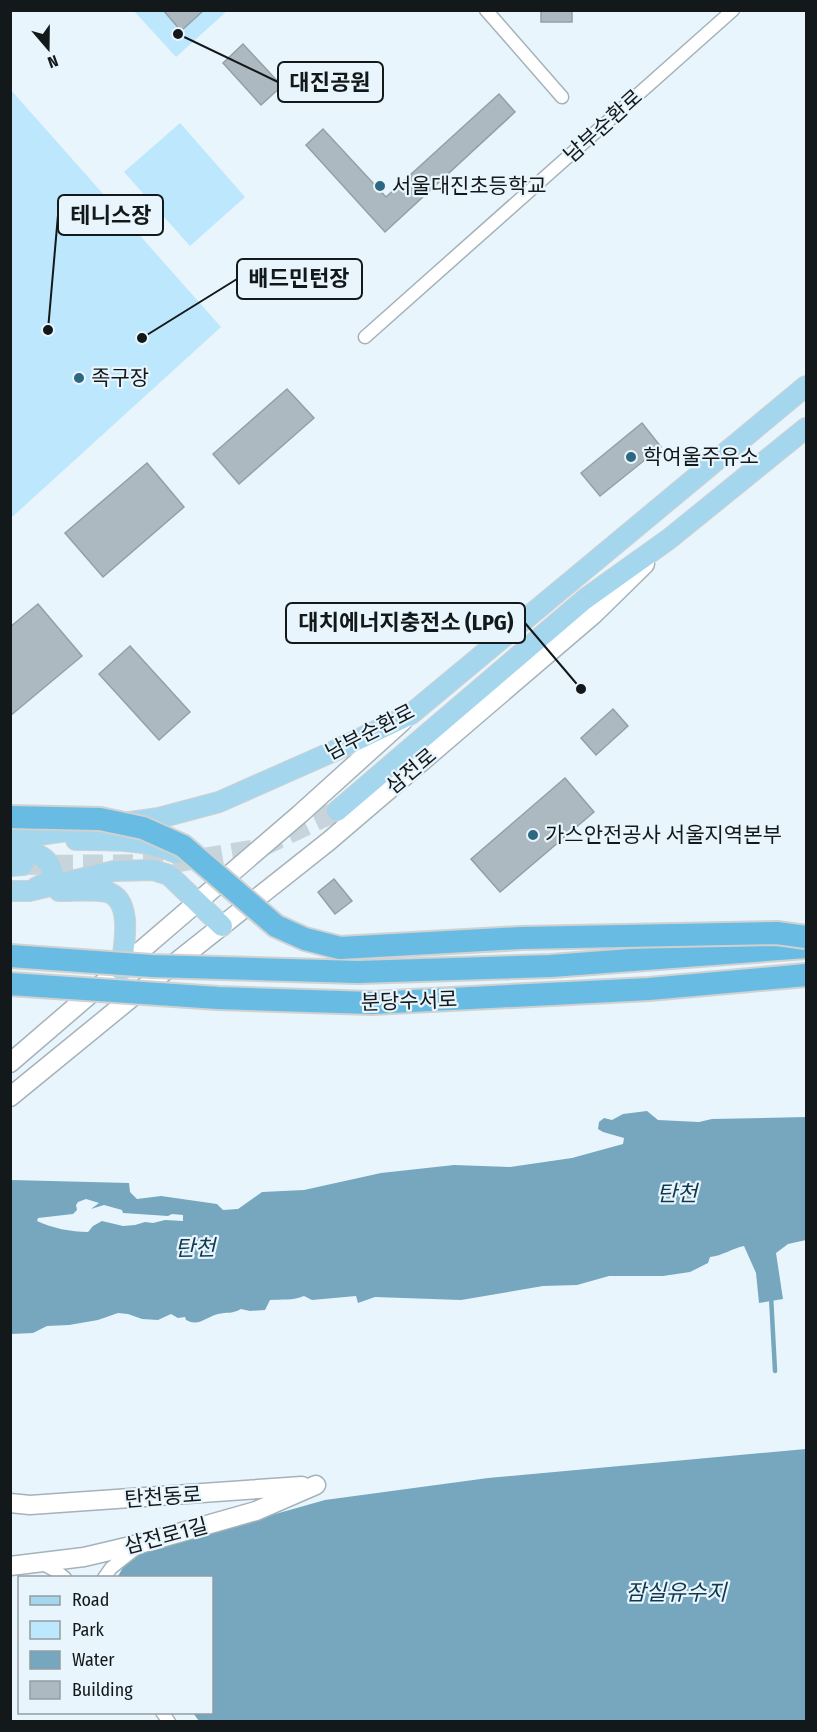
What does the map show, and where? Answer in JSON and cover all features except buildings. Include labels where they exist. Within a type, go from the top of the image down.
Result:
[{"type":"highway","points":[[10,817],[100,819],[143,828],[183,846],[276,926],[305,939],[340,948],[521,938],[777,933],[807,937]]},
{"type":"highway","name":"분당수서로","points":[[10,956],[152,966],[358,972],[561,966],[807,947]]},
{"type":"highway","name":"분당수서로","points":[[10,984],[218,998],[372,1003],[649,989],[807,975]]},
{"type":"main road","name":"남부순환로","points":[[10,840],[159,818],[219,802],[411,714],[807,386]]},
{"type":"main road","name":"남부순환로","points":[[337,811],[585,599],[669,539],[807,428]]},
{"type":"main road","name":"삼전로","points":[[10,1097],[338,833],[593,615],[669,539]]},
{"type":"main road","name":"삼전로","points":[[10,1063],[218,886],[411,714]]},
{"type":"main road","points":[[10,840],[132,840],[150,844],[179,854],[218,886],[242,910]]},
{"type":"main road","points":[[10,847],[43,856],[50,862],[53,876],[50,881],[20,891]]},
{"type":"main road","points":[[20,891],[114,871],[144,869],[169,874],[222,926]]},
{"type":"main road","points":[[20,891],[106,892],[116,896],[121,903],[125,921],[118,972]]},
{"type":"main road","name":"탄천동로","points":[[10,1503],[41,1505],[316,1485]]},
{"type":"main road","name":"삼전로1길","points":[[10,1566],[84,1557],[143,1543],[256,1511],[316,1485]]},
{"type":"street","points":[[486,10],[562,97]]},
{"type":"street","name":"남부순환로","points":[[365,337],[733,10]]},
{"type":"street","points":[[105,1576],[111,1568],[143,1543]]},
{"type":"street","points":[[41,1563],[63,1576]]},
{"type":"green space","points":[[134,11],[227,11],[176,57]]},
{"type":"green space","points":[[10,89],[221,327],[11,518],[10,518]]},
{"type":"green space","points":[[180,123],[245,197],[190,246],[124,172]]},
{"type":"water","name":"탄천","points":[[647,1111],[658,1120],[699,1122],[712,1119],[806,1117],[806,1240],[788,1244],[776,1253],[783,1299],[759,1303],[756,1273],[744,1246],[710,1257],[708,1263],[690,1272],[663,1276],[609,1276],[577,1285],[543,1286],[461,1300],[375,1297],[358,1303],[356,1296],[312,1300],[304,1296],[270,1300],[265,1310],[241,1309],[218,1314],[199,1322],[191,1322],[185,1317],[178,1318],[171,1314],[158,1320],[118,1313],[98,1320],[47,1326],[33,1333],[11,1334],[11,1180],[129,1183],[130,1192],[137,1199],[161,1196],[217,1204],[223,1210],[238,1209],[262,1192],[304,1190],[381,1173],[454,1165],[510,1167],[572,1158],[623,1144],[624,1138],[598,1129],[599,1122],[604,1118],[612,1120],[623,1114]],"holes":[[[86,1199],[99,1203],[91,1209],[104,1205],[122,1210],[123,1213],[183,1215],[183,1221],[165,1220],[123,1226],[102,1221],[88,1232],[62,1229],[37,1221],[38,1218],[73,1214],[77,1210],[78,1202]]]},
{"type":"water","name":"잠실유수지","points":[[806,1449],[806,1721],[199,1721],[194,1714],[213,1714],[213,1576],[118,1576],[130,1555],[325,1500],[488,1478]]},
{"type":"waterway","points":[[771,1296],[775,1371]]},
{"type":"tunnel","points":[[23,865],[167,864],[257,849],[337,811]]},
{"type":"place","name":"대진공원","points":[[178,34]]},
{"type":"place","name":"서울대진초등학교","points":[[380,186]]},
{"type":"place","name":"테니스장","points":[[48,330]]},
{"type":"place","name":"배드민턴장","points":[[142,338]]},
{"type":"place","name":"족구장","points":[[79,378]]},
{"type":"place","name":"학여울주유소","points":[[631,457]]},
{"type":"place","name":"대치에너지충전소 (LPG)","points":[[581,689]]},
{"type":"place","name":"가스안전공사 서울지역본부","points":[[533,835]]}]
